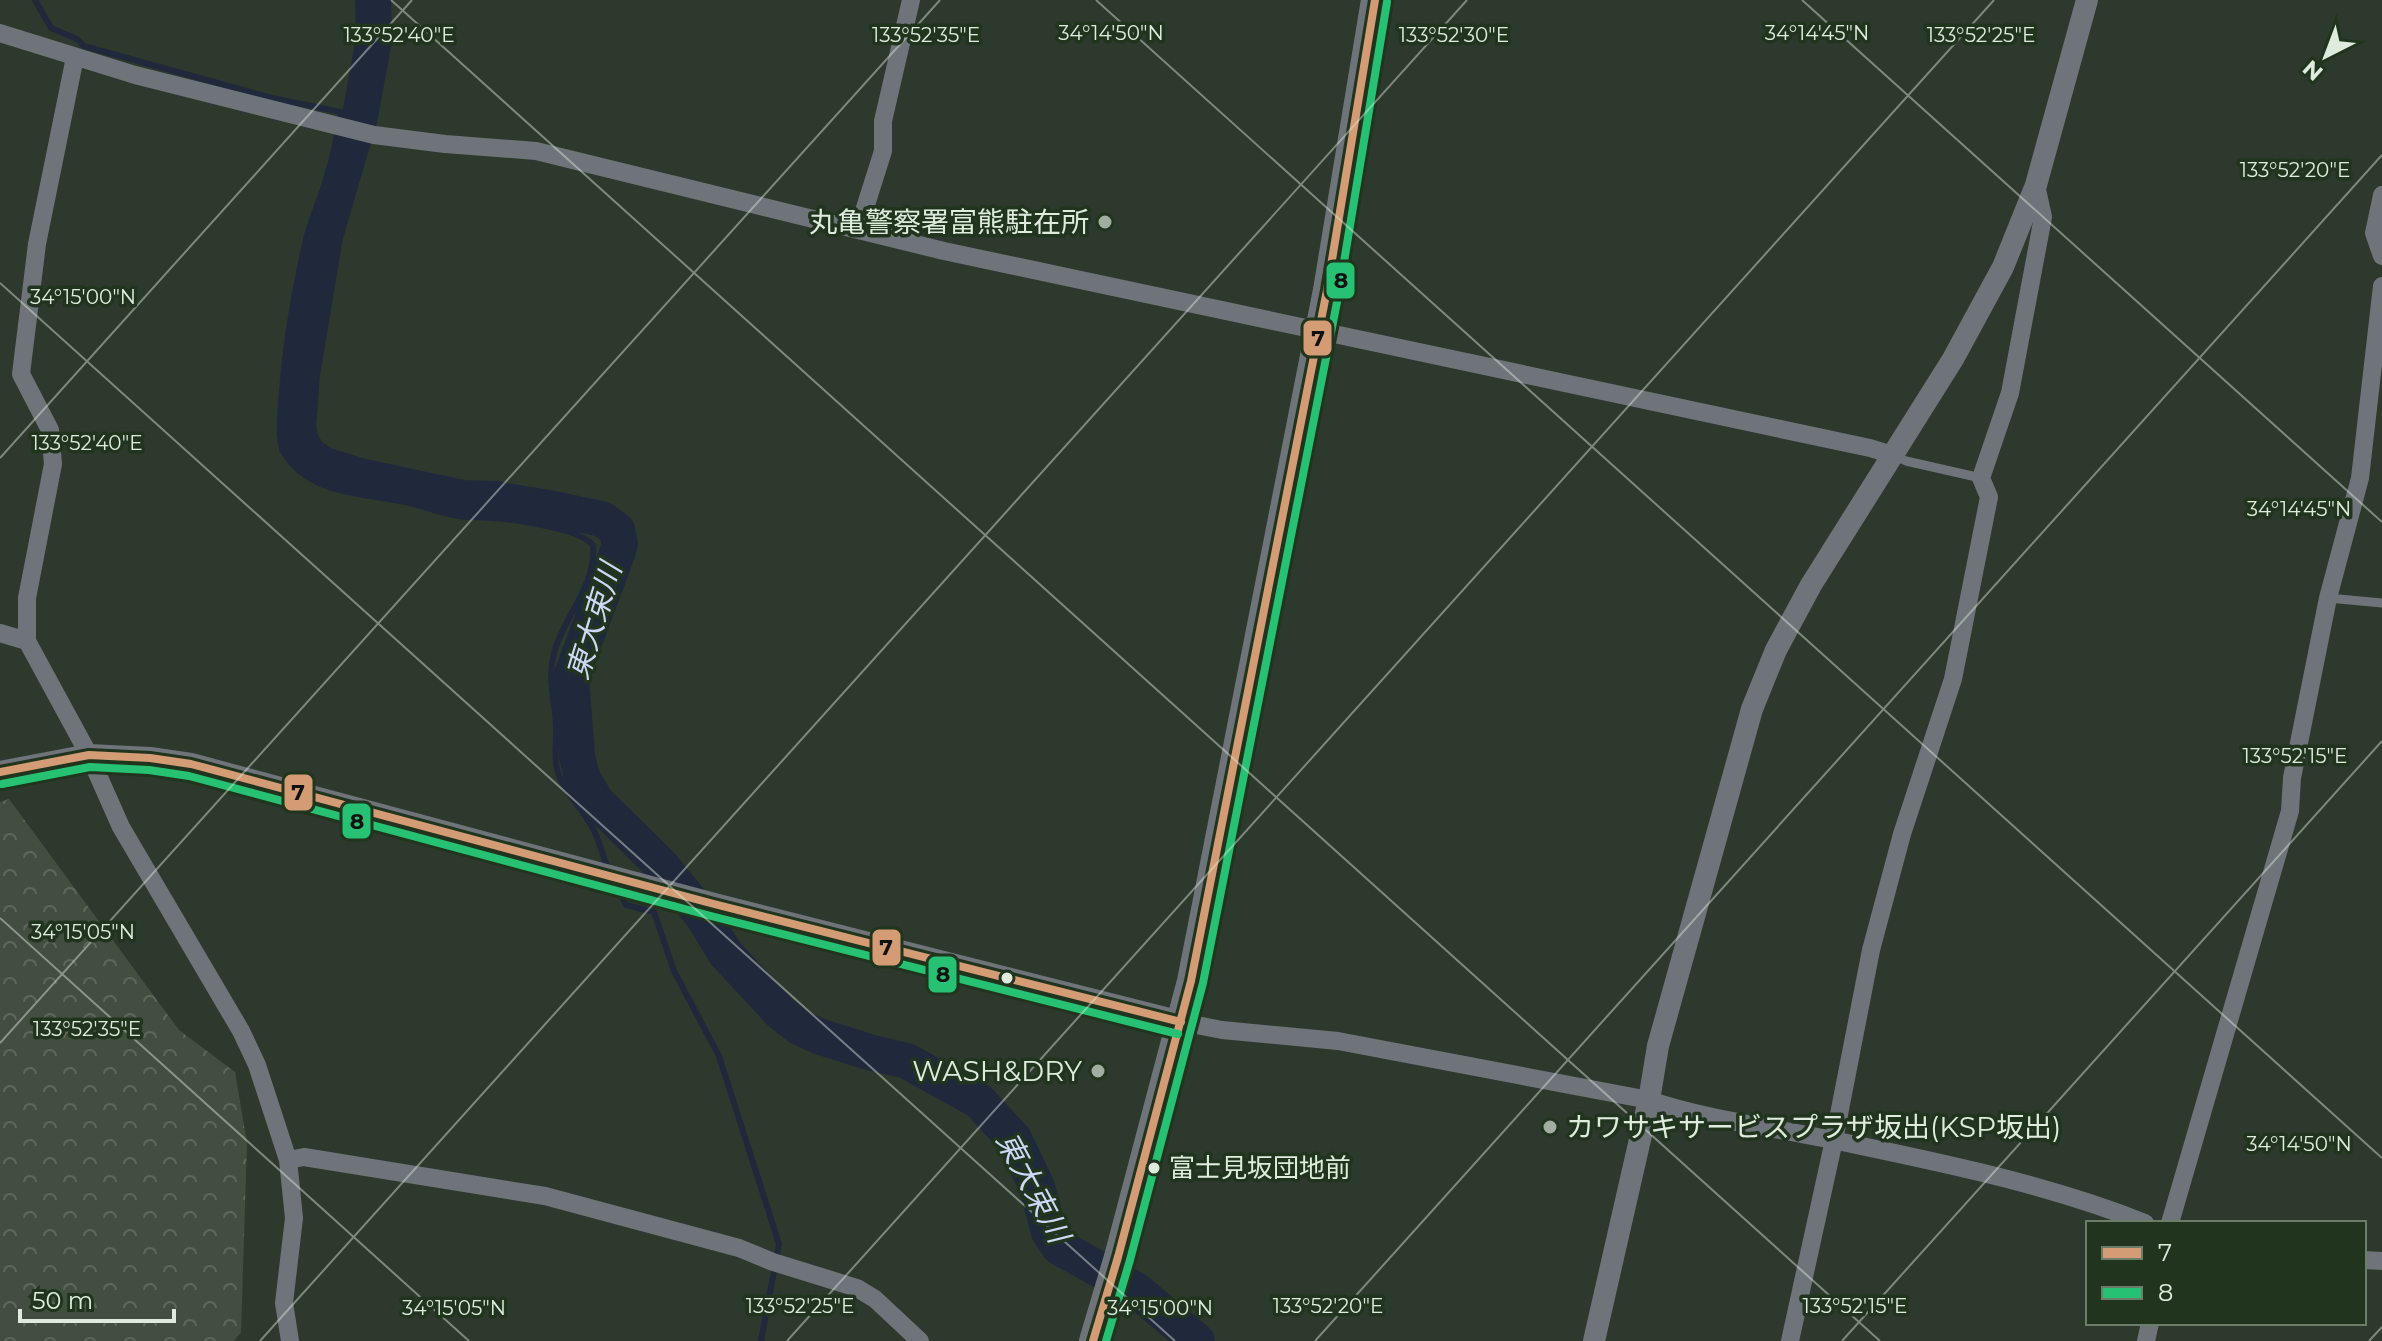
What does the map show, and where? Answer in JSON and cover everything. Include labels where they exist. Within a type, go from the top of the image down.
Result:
[{"type":"main road","points":[[1093,1341],[1181,1022],[1335,245],[1375,0]]},
{"type":"street","points":[[858,230],[883,151],[883,121],[911,0]]},
{"type":"street","points":[[1594,1341],[1649,1100],[1658,1046],[1752,709],[1776,650],[1811,585],[1953,359],[2003,267],[2036,185],[2087,0]]},
{"type":"street","points":[[0,33],[135,75],[332,126],[445,144],[536,151],[944,251],[1893,455]]},
{"type":"street","points":[[75,57],[37,244],[21,374],[50,430],[53,464],[27,598],[27,641],[89,755],[121,827],[241,1031],[257,1065],[288,1160],[294,1218],[284,1303],[290,1341]]},
{"type":"street","points":[[1790,1341],[1871,950],[1902,834],[1953,679],[1989,497],[1981,478],[2010,393],[2043,217],[2036,185]]},
{"type":"street","points":[[2382,195],[2374,233],[2382,256]]},
{"type":"street","points":[[2171,1221],[2290,811],[2292,778],[2328,598],[2360,478],[2382,286]]},
{"type":"street","points":[[0,633],[27,641]]},
{"type":"street","points":[[0,772],[89,755],[191,764],[714,904],[1181,1022],[1222,1030],[1338,1041],[1649,1100],[1691,1113],[1834,1140],[2090,1201],[2140,1221]]},
{"type":"street","points":[[288,1160],[304,1157],[545,1196],[739,1248],[857,1288],[875,1299],[920,1341]]},
{"type":"lane","points":[[1893,455],[1906,461],[1981,478]]},
{"type":"lane","points":[[2328,598],[2382,603]]},
{"type":"green space","points":[[9,799],[179,1030],[235,1072],[247,1143],[241,1332],[234,1341],[0,1341],[0,802]]},
{"type":"waterway","points":[[35,0],[51,28],[77,39],[84,46],[272,98],[360,116]]},
{"type":"waterway","name":"東大束川","points":[[373,0],[374,39],[360,116],[325,236],[302,374],[298,428],[301,442],[309,455],[324,465],[360,476],[463,498],[495,499],[602,519],[617,530],[620,544],[571,677],[577,756],[582,777],[596,801],[660,864],[702,915],[726,954],[780,1012],[799,1027],[818,1036],[907,1061],[979,1101],[1014,1139],[1037,1187],[1049,1232],[1059,1247],[1136,1290],[1197,1341]]},
{"type":"waterway","points":[[341,112],[331,164],[307,235],[294,297],[281,402],[283,450],[296,468],[309,478],[338,490],[410,503],[454,515],[554,528],[584,538],[593,545],[590,574],[559,639],[551,681],[558,774],[594,829],[609,870]]},
{"type":"waterway","points":[[282,450],[301,442]]},
{"type":"waterway","points":[[616,884],[626,905],[654,912],[674,971],[719,1056],[779,1244],[761,1341]]},
{"type":"transit line","name":"7","points":[[1093,1341],[1191,981],[1327,290],[1375,0]]},
{"type":"transit line","name":"8","points":[[1106,1341],[1203,983],[1339,292],[1387,2]]},
{"type":"transit line","name":"7","points":[[0,772],[89,755],[191,764],[714,904],[1181,1022]]},
{"type":"transit line","name":"8","points":[[2,784],[90,767],[189,776],[711,916],[1178,1034]]},
{"type":"place","name":"丸亀警察署富熊駐在所","points":[[1105,222]]},
{"type":"place","name":"WASH&DRY","points":[[1098,1071]]},
{"type":"place","name":"カワサキサービスプラザ坂出(KSP坂出)","points":[[1550,1127]]},
{"type":"place","name":"富士見坂団地前","points":[[1154,1168]]}]
